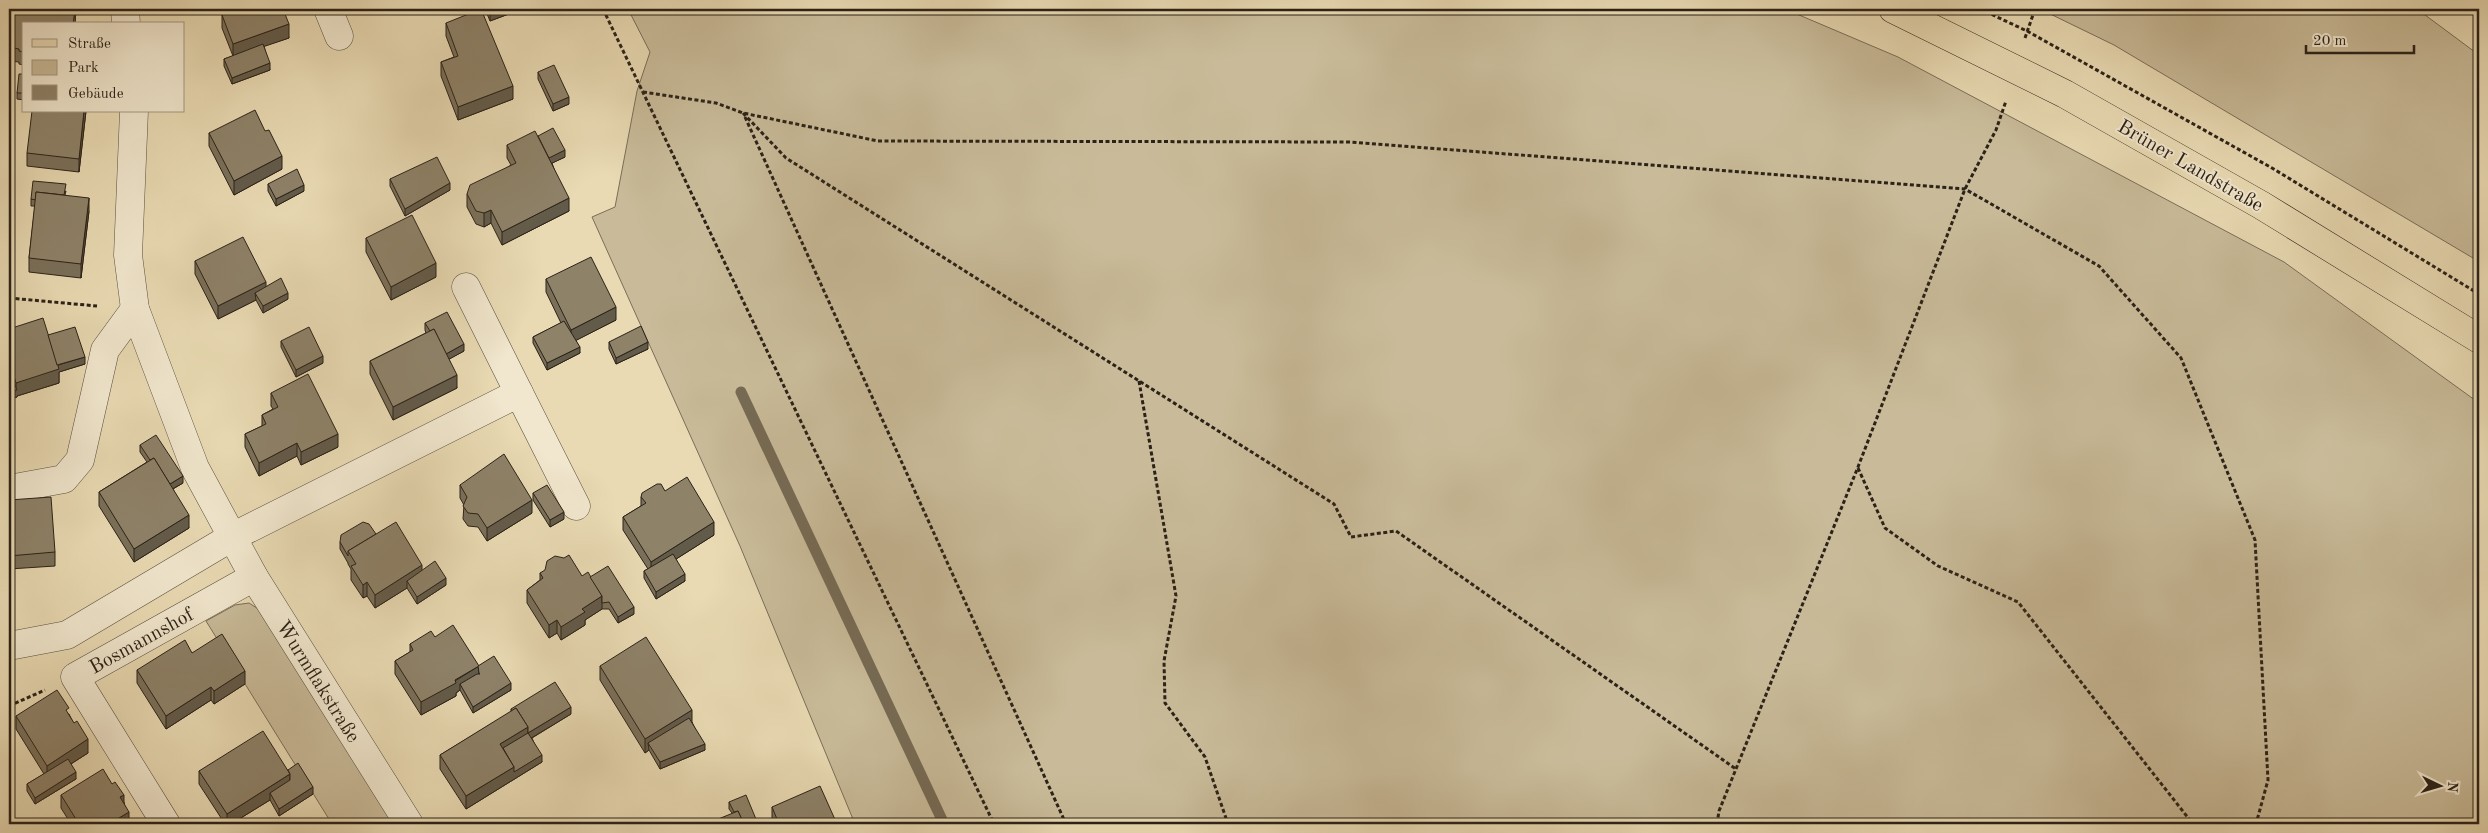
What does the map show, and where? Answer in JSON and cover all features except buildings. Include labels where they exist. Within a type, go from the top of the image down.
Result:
[{"type":"main road","name":"Brüner Landstraße","points":[[1893,9],[2065,94],[2261,205],[2479,339]]},
{"type":"street","points":[[125,9],[126,22]]},
{"type":"street","points":[[328,9],[340,36]]},
{"type":"street","name":"Wurmflakstraße","points":[[134,112],[128,254],[135,309],[195,468],[254,577],[409,824]]},
{"type":"street","points":[[466,287],[576,506]]},
{"type":"street","points":[[9,489],[64,479],[80,460],[104,350],[135,309]]},
{"type":"street","points":[[9,646],[67,636],[232,537],[519,393]]},
{"type":"street","name":"Bosmannshof","points":[[166,824],[75,677],[254,577]]},
{"type":"path","points":[[603,9],[994,824]]},
{"type":"path","points":[[1980,9],[2027,31],[2272,168],[2479,294]]},
{"type":"path","points":[[1717,824],[1719,811],[1858,467],[1965,189],[1996,130],[2035,9]]},
{"type":"path","points":[[643,92],[716,103],[743,113],[878,141],[1350,142],[1965,189],[2099,266],[2181,358],[2255,540],[2268,780],[2256,824]]},
{"type":"path","points":[[743,113],[786,158],[1334,504],[1351,537],[1396,531],[1736,769]]},
{"type":"path","points":[[743,113],[1066,824]]},
{"type":"path","points":[[9,298],[135,309]]},
{"type":"path","points":[[1139,381],[1176,596],[1164,661],[1165,703],[1205,757],[1228,824]]},
{"type":"path","points":[[1858,467],[1885,528],[1938,566],[2018,602],[2193,824]]},
{"type":"path","points":[[9,706],[75,677]]},
{"type":"green space","points":[[628,9],[1785,9],[1898,57],[2284,262],[2479,403],[2479,824],[855,824],[740,546],[592,217],[615,207],[637,91],[650,52]]},
{"type":"green space","points":[[2040,9],[2417,9],[2479,55],[2478,261],[2114,45]]},
{"type":"green space","points":[[249,603],[263,612],[395,824],[332,824],[206,621],[235,605]]},
{"type":"waterway","points":[[741,392],[944,824]]}]
